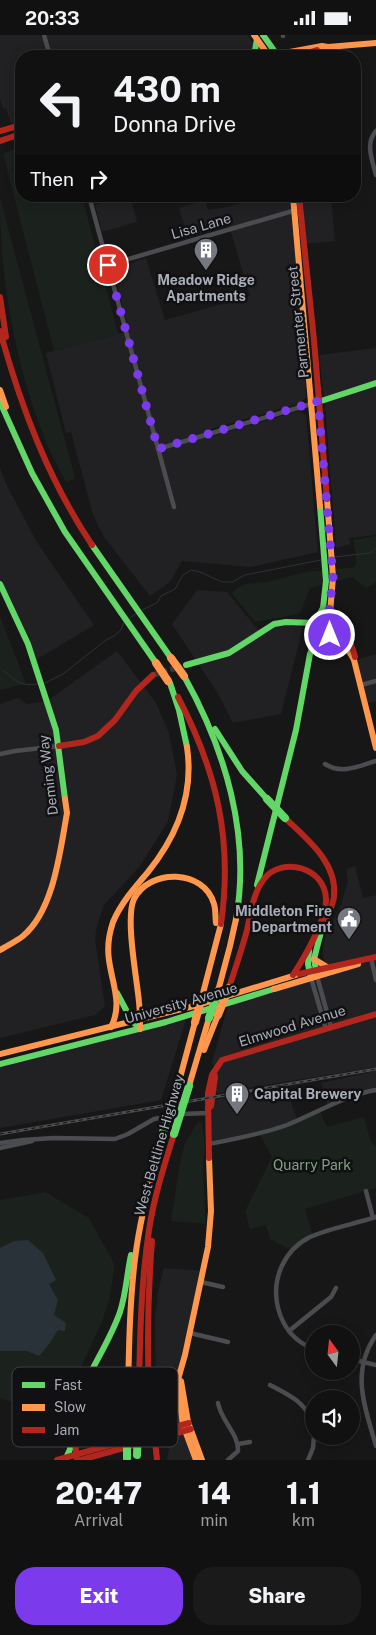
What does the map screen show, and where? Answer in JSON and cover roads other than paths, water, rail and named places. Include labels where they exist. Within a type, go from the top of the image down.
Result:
[{"type":"main road","points":[[258,36],[268,50]]},
{"type":"main road","points":[[256,50],[258,36]]},
{"type":"main road","points":[[318,50],[328,47],[376,43]]},
{"type":"main road","points":[[302,50],[322,46],[328,47]]},
{"type":"main road","points":[[0,131],[15,127]]},
{"type":"main road","points":[[0,141],[15,136]]},
{"type":"main road","name":"Parmenter Street","points":[[295,202],[297,210],[329,566],[333,588],[328,616],[329,625]]},
{"type":"main road","name":"Parmenter Street","points":[[297,210],[298,202]]},
{"type":"main road","points":[[0,297],[13,380]]},
{"type":"main road","points":[[0,331],[13,380],[30,427],[60,493],[82,529],[184,677],[242,771],[327,862],[334,880],[335,891],[332,905],[317,941],[313,974]]},
{"type":"main road","points":[[315,403],[376,383]]},
{"type":"main road","points":[[0,390],[22,451]]},
{"type":"main road","points":[[0,402],[32,473],[65,532],[169,682],[187,714],[202,748],[220,813],[226,867],[220,931],[211,963]]},
{"type":"main road","name":"Parmenter Street","points":[[315,623],[322,614],[324,607],[329,566]]},
{"type":"main road","name":"Deming Way","points":[[0,584],[24,635],[56,730],[67,806],[49,897],[41,915],[32,928],[19,940],[0,950]]},
{"type":"main road","points":[[312,635],[311,628],[321,620],[344,634],[350,640],[354,650],[360,685],[376,748]]},
{"type":"main road","points":[[186,665],[229,653],[266,628],[280,622],[315,623]]},
{"type":"main road","points":[[266,628],[283,624],[294,624],[303,627],[317,639],[336,641],[345,646],[356,666]]},
{"type":"main road","points":[[254,904],[296,730],[310,654],[313,647],[330,635],[329,625]]},
{"type":"main road","points":[[59,746],[88,741],[101,734],[114,721],[141,683],[153,675]]},
{"type":"main road","points":[[111,1027],[116,1016],[116,991],[108,953],[110,933],[115,918],[127,898],[168,845],[179,824],[187,799],[190,773],[189,751],[169,682]]},
{"type":"main road","name":"West Beltline Highway","points":[[140,1367],[144,1268],[149,1227],[174,1134],[226,965],[234,930],[238,894],[240,869],[236,820],[229,783],[217,744],[201,705]]},
{"type":"main road","points":[[196,1062],[202,1054],[229,988],[254,904],[263,881],[274,870],[293,866],[302,867],[312,873],[322,885],[326,904],[309,947],[293,975]]},
{"type":"main road","points":[[136,1020],[130,913],[132,902],[146,884],[158,878],[176,875],[196,882],[205,889],[214,902],[217,912],[211,963]]},
{"type":"main road","points":[[309,947],[308,958],[313,974]]},
{"type":"main road","name":"University Avenue","points":[[0,1054],[198,1005],[293,975],[341,970],[371,958]]},
{"type":"main road","name":"University Avenue","points":[[0,1064],[140,1029],[313,974],[327,967],[371,958]]},
{"type":"main road","points":[[314,959],[327,967]]},
{"type":"main road","name":"West Beltline Highway","points":[[129,1367],[135,1259],[141,1222],[162,1135],[177,1089],[211,963]]},
{"type":"main road","points":[[116,991],[140,1029]]},
{"type":"main road","name":"Elmwood Avenue","points":[[208,1111],[211,1106],[216,1068],[226,1059],[376,1014]]},
{"type":"main road","points":[[178,1385],[208,1247],[211,1211],[208,1111]]},
{"type":"main road","points":[[149,1367],[148,1292],[154,1205]]},
{"type":"main road","points":[[95,1367],[120,1311],[135,1234],[141,1222]]},
{"type":"main road","points":[[178,1394],[196,1460]]},
{"type":"main road","points":[[178,1428],[187,1427]]},
{"type":"main road","points":[[178,1430],[187,1427]]},
{"type":"main road","points":[[187,1427],[202,1460]]},
{"type":"main road","points":[[66,1458],[71,1447]]},
{"type":"main road","points":[[57,1460],[78,1458],[116,1447]]},
{"type":"main road","points":[[156,1447],[157,1460]]},
{"type":"street","points":[[44,35],[48,50]]},
{"type":"street","points":[[376,131],[371,138],[370,147],[376,175]]},
{"type":"street","points":[[91,202],[174,507]]},
{"type":"street","name":"Lisa Lane","points":[[108,265],[297,210]]},
{"type":"street","points":[[158,449],[315,403]]},
{"type":"street","points":[[360,685],[376,681]]},
{"type":"street","points":[[0,754],[59,746]]},
{"type":"street","points":[[325,764],[334,769],[344,770],[376,761]]},
{"type":"street","points":[[371,958],[376,980]]},
{"type":"street","points":[[313,974],[329,1028]]},
{"type":"street","points":[[209,1144],[276,1128],[361,1093],[376,1090]]},
{"type":"street","points":[[0,1143],[54,1137],[115,1139],[154,1119],[208,1111]]},
{"type":"street","points":[[0,1148],[24,1144],[38,1139]]},
{"type":"street","points":[[305,1344],[289,1331],[280,1316],[276,1291],[278,1276],[285,1260],[300,1244],[313,1236],[375,1218],[366,1191]]},
{"type":"street","points":[[201,1282],[223,1287]]},
{"type":"street","points":[[289,1331],[331,1297],[336,1288]]},
{"type":"street","points":[[190,1333],[228,1342]]},
{"type":"street","points":[[376,1335],[363,1362],[361,1375],[361,1389],[376,1446]]},
{"type":"street","points":[[360,1361],[376,1365]]},
{"type":"street","points":[[270,1385],[298,1400],[305,1408]]},
{"type":"street","points":[[218,1403],[222,1416],[238,1444],[238,1451],[228,1460]]},
{"type":"street","points":[[238,1444],[250,1442]]},
{"type":"street","points":[[308,1460],[313,1445]]},
{"type":"waterway","points":[[335,557],[370,553],[376,548]]},
{"type":"waterway","points":[[142,610],[157,603],[161,596],[175,589],[183,575],[191,570],[222,582],[232,582],[245,575],[321,560]]},
{"type":"waterway","points":[[130,618],[137,613]]},
{"type":"waterway","points":[[45,683],[63,674],[106,640],[114,636],[121,630],[124,622]]},
{"type":"waterway","points":[[4,671],[23,684],[38,684]]},
{"type":"tunnel","points":[[153,675],[182,666]]},
{"type":"railway","points":[[0,1134],[376,1069]]},
{"type":"place","name":"Meadow Ridge Apartments","points":[[206,271]]},
{"type":"place","name":"Middleton Fire Department","points":[[349,940]]},
{"type":"place","name":"Capital Brewery","points":[[237,1115]]},
{"type":"park label","name":"Quarry Park","points":[[312,1165]]}]
